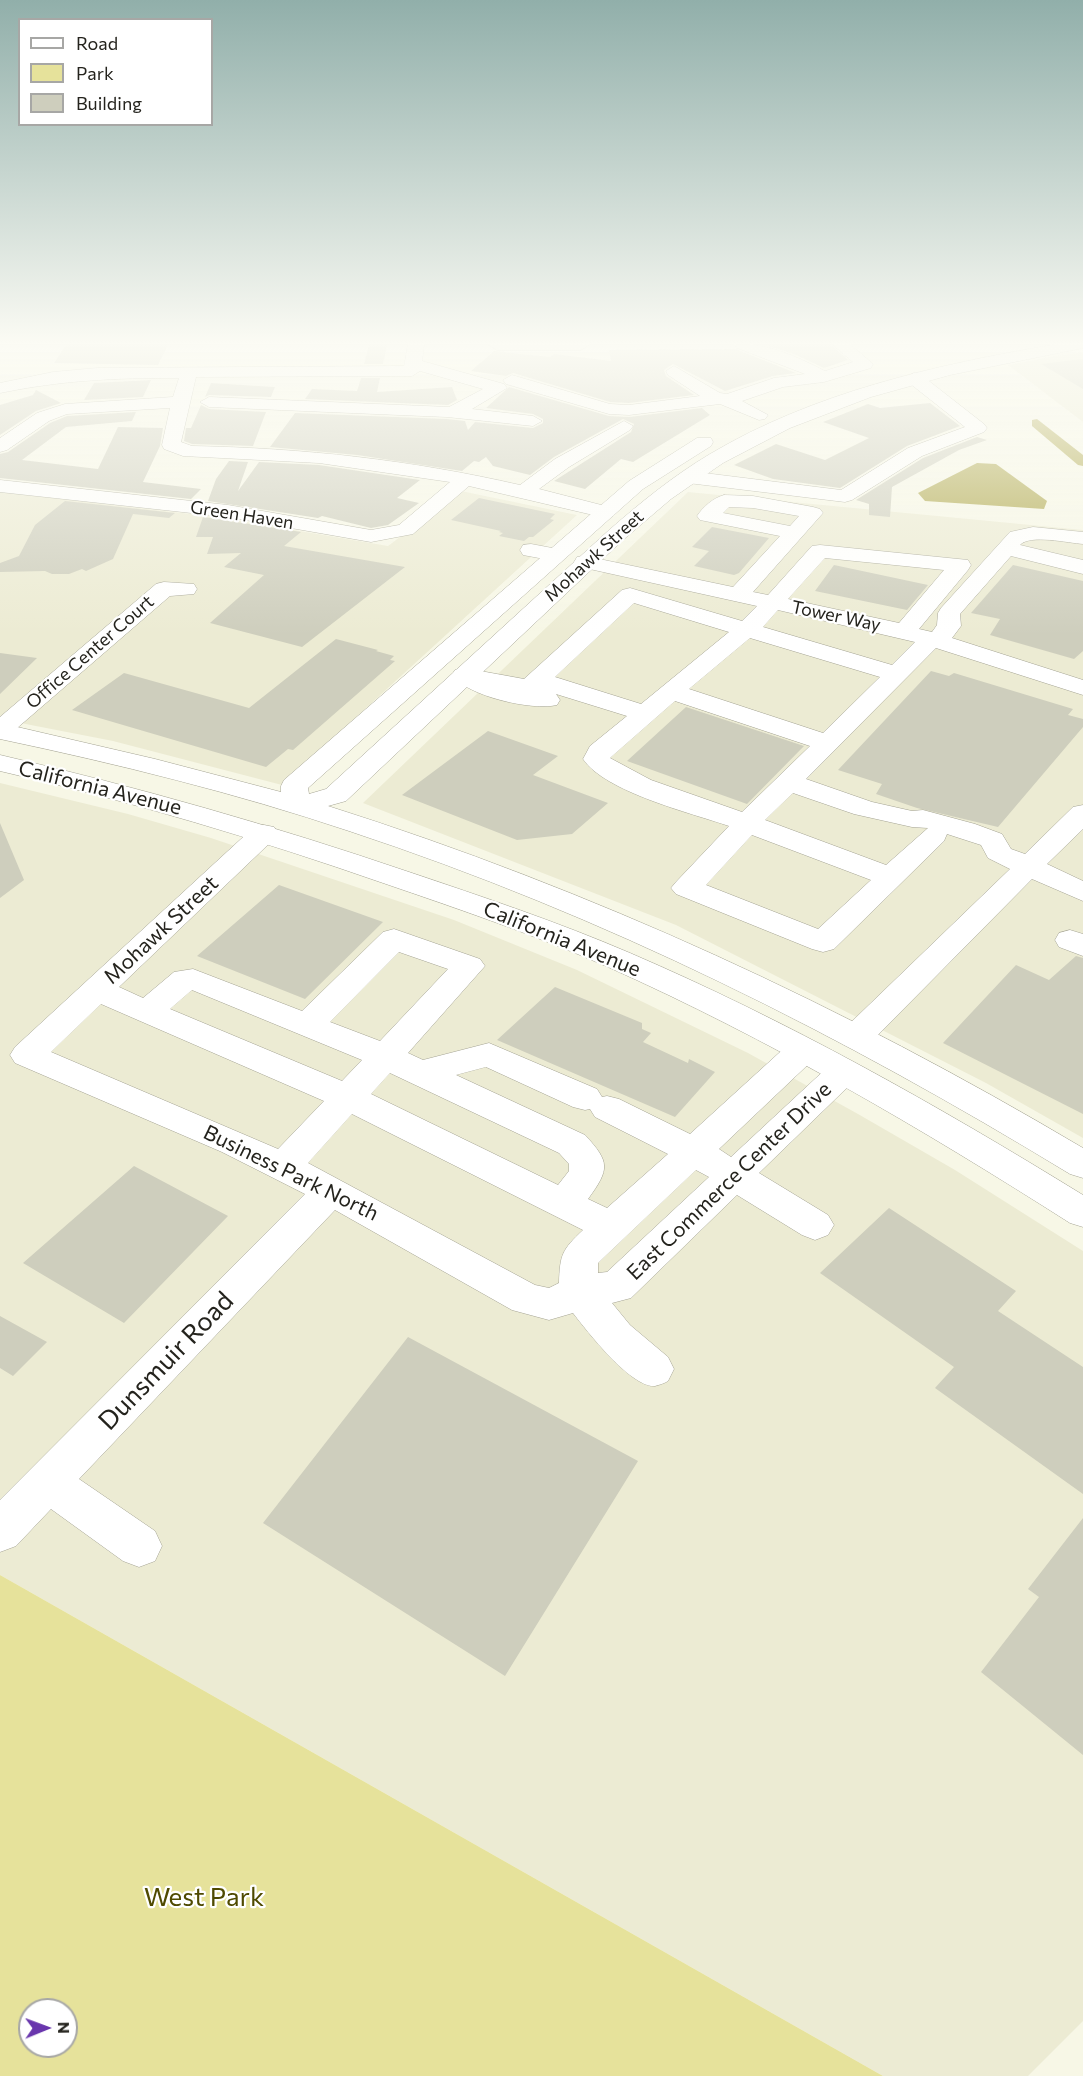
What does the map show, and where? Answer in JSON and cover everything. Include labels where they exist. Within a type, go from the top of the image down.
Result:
[{"type":"street","points":[[172,442],[171,445],[183,451],[325,458],[394,466],[525,491],[606,512]]},
{"type":"street","points":[[525,491],[593,442]]},
{"type":"street","name":"Mohawk Street","points":[[297,806],[294,786],[543,552],[584,530],[662,467],[705,442]]},
{"type":"street","name":"Mohawk Street","points":[[27,1055],[264,833],[297,806],[336,795],[585,562],[688,477],[747,442]]},
{"type":"street","points":[[688,477],[845,496],[915,452],[942,442]]},
{"type":"street","name":"Green Haven","points":[[0,486],[228,511],[371,536],[406,530],[465,479]]},
{"type":"street","points":[[584,530],[579,556],[585,562]]},
{"type":"street","points":[[738,595],[794,533]]},
{"type":"street","points":[[923,827],[890,878],[823,942],[686,888],[788,782],[901,670],[949,626],[949,613],[1006,548],[1023,533],[1083,538]]},
{"type":"street","points":[[1006,548],[1083,567]]},
{"type":"street","points":[[890,878],[630,781],[603,767],[596,756],[751,625],[775,603],[820,551],[960,565],[904,632]]},
{"type":"street","points":[[543,552],[563,565],[545,600]]},
{"type":"street","name":"Tower Way","points":[[585,562],[904,632],[1083,688]]},
{"type":"street","name":"Office Center Court","points":[[0,731],[164,589],[186,589]]},
{"type":"street","points":[[464,675],[494,689],[534,701],[538,690],[630,595],[751,625],[901,670]]},
{"type":"street","points":[[538,690],[638,721]]},
{"type":"street","points":[[672,692],[828,743]]},
{"type":"street","name":"California Avenue","points":[[0,731],[181,773],[297,806],[408,841],[570,903],[696,960],[856,1037],[1083,1165]]},
{"type":"street","name":"California Avenue","points":[[0,763],[114,791],[264,833],[496,910],[551,932],[655,977],[803,1050],[974,1145],[1083,1213]]},
{"type":"street","points":[[788,782],[923,827],[980,851],[998,852],[1083,891]]},
{"type":"street","points":[[856,1037],[1083,813]]},
{"type":"street","points":[[283,1167],[469,966],[394,939],[307,1025]]},
{"type":"street","points":[[147,1012],[189,978],[384,1056],[572,1144],[587,1160],[587,1174],[564,1204]]},
{"type":"street","points":[[97,989],[347,1097],[611,1227]]},
{"type":"street","name":"East Commerce Center Drive","points":[[563,1297],[579,1257],[803,1050]]},
{"type":"street","name":"Business Park North","points":[[27,1055],[153,1107],[283,1167],[332,1191],[526,1299],[563,1297]]},
{"type":"street","points":[[420,1073],[489,1055],[596,1103],[694,1151],[815,1225]]},
{"type":"street","name":"East Commerce Center Drive","points":[[563,1297],[617,1287],[843,1072]]},
{"type":"street","name":"Dunsmuir Road","points":[[0,1531],[332,1191]]},
{"type":"street","points":[[563,1297],[654,1369]]},
{"type":"street","points":[[48,1482],[139,1546]]},
{"type":"shaded area","points":[[977,463],[996,464],[1047,501],[1044,509],[925,501],[918,493]]},
{"type":"shaded area","points":[[461,491],[577,515],[282,785],[113,741],[0,719],[0,492],[217,517],[388,546]]},
{"type":"shaded area","points":[[688,492],[1083,530],[1083,1138],[986,1083],[676,925],[363,803]]},
{"type":"shaded area","points":[[0,783],[128,814],[211,838],[454,920],[577,970],[748,1053],[858,1114],[955,1170],[1083,1251],[1083,2021],[1028,2076],[883,2076],[0,1575]]},
{"type":"green space","name":"West Park","points":[[0,1575],[883,2076],[0,2076]]},
{"type":"building","points":[[23,442],[46,442],[22,460],[98,469],[111,442],[161,442],[143,482],[201,489],[191,499],[0,478],[0,454],[8,452]]},
{"type":"building","points":[[186,442],[255,442],[253,446]]},
{"type":"building","points":[[274,442],[581,442],[554,457],[530,475],[493,466],[486,457],[479,462],[474,461],[462,471],[357,455],[270,447]]},
{"type":"building","points":[[615,442],[666,442],[633,462],[621,459],[585,489],[554,481]]},
{"type":"building","points":[[861,442],[918,442],[907,446],[840,488],[773,479],[734,465],[776,444],[825,460]]},
{"type":"building","points":[[964,442],[982,442],[959,450],[892,487],[890,517],[869,515],[869,504],[856,500],[923,458]]},
{"type":"building","points":[[229,461],[248,462],[238,491],[259,462],[319,465],[420,480],[397,498],[419,503],[388,525],[371,528],[322,516],[318,518],[208,501],[216,479]]},
{"type":"building","points":[[479,498],[555,514],[550,519],[554,520],[533,537],[524,541],[499,536],[503,533],[499,532],[501,531],[451,520]]},
{"type":"building","points":[[65,501],[175,513],[169,518],[133,514],[113,559],[86,571],[82,569],[69,574],[52,574],[45,571],[0,572],[0,563],[19,556],[35,525]]},
{"type":"building","points":[[203,517],[301,532],[284,546],[405,567],[302,647],[210,623],[264,575],[224,567],[241,553],[207,554],[213,537],[196,537]]},
{"type":"building","points":[[712,527],[769,538],[739,573],[734,575],[694,566],[709,551],[692,547]]},
{"type":"building","points":[[834,565],[928,585],[907,610],[815,591]]},
{"type":"building","points":[[1013,565],[1083,581],[1083,651],[1074,659],[990,635],[1000,619],[971,613]]},
{"type":"building","points":[[336,639],[378,650],[376,651],[394,656],[390,660],[395,661],[293,750],[288,749],[266,767],[72,710],[124,673],[249,708]]},
{"type":"building","points":[[0,653],[37,658],[0,694]]},
{"type":"building","points":[[931,671],[949,676],[954,673],[1073,709],[1068,715],[1083,719],[1083,727],[998,827],[917,808],[876,794],[882,784],[838,770]]},
{"type":"building","points":[[686,707],[804,746],[747,804],[627,761]]},
{"type":"building","points":[[488,731],[558,756],[533,775],[608,803],[572,834],[517,840],[402,795]]},
{"type":"building","points":[[0,823],[24,880],[0,898]]},
{"type":"building","points":[[279,885],[383,922],[305,999],[197,956]]},
{"type":"building","points":[[1076,956],[1083,958],[1083,1114],[943,1043],[1016,965],[1049,980]]},
{"type":"building","points":[[555,987],[642,1023],[642,1029],[651,1033],[643,1042],[688,1063],[689,1059],[715,1072],[675,1117],[497,1040]]},
{"type":"building","points":[[134,1166],[228,1216],[124,1323],[23,1263]]},
{"type":"building","points":[[889,1208],[1016,1291],[998,1311],[1083,1367],[1083,1494],[935,1388],[954,1367],[820,1273]]},
{"type":"building","points":[[0,1316],[47,1342],[13,1376],[0,1368]]},
{"type":"building","points":[[408,1337],[638,1461],[505,1676],[263,1523]]},
{"type":"building","points":[[1083,1518],[1083,1755],[981,1672],[1039,1597],[1028,1589]]},
{"type":"waterway","points":[[1059,442],[1083,462]]}]
